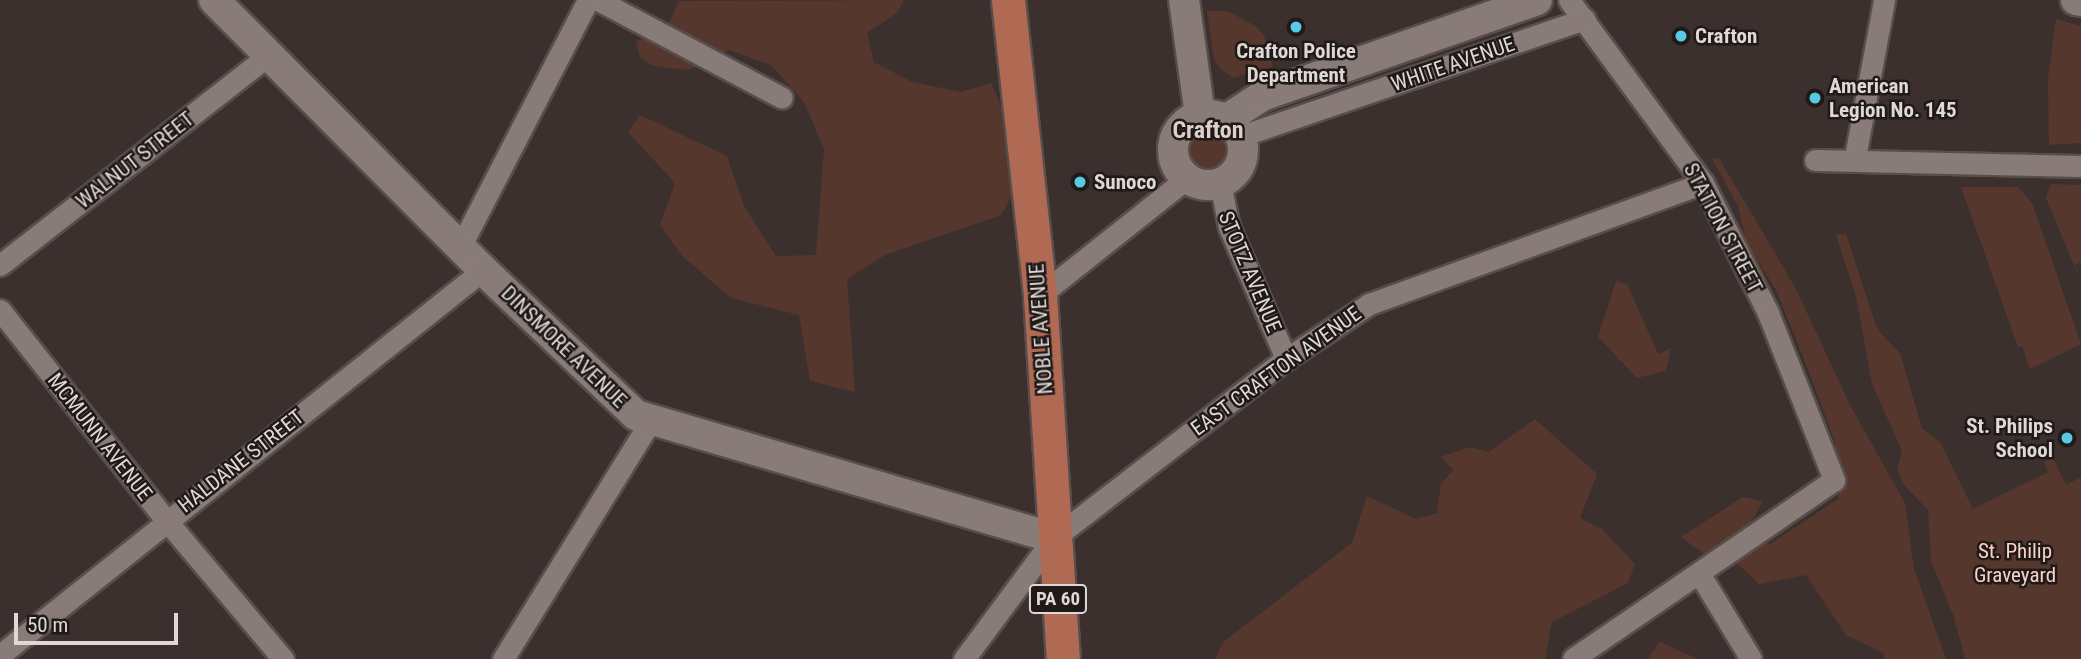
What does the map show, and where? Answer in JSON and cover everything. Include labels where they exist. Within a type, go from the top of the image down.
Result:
[{"type":"main road","name":"DINSMORE AVENUE","points":[[214,0],[622,406],[650,420],[1055,538]]},
{"type":"main road","name":"NOBLE AVENUE","points":[[1008,0],[1040,295],[1063,659]]},
{"type":"main road","points":[[1184,0],[1222,124],[1238,169],[1220,183],[1198,184],[1187,178],[1173,158],[1172,146],[1183,125],[1222,124],[1262,96],[1536,0]]},
{"type":"main road","points":[[2076,0],[2081,1]]},
{"type":"street","points":[[460,247],[588,0]]},
{"type":"street","points":[[597,0],[782,98]]},
{"type":"street","points":[[1855,158],[1884,0]]},
{"type":"street","name":"WHITE AVENUE","points":[[1222,124],[1578,10]]},
{"type":"street","name":"STATION STREET","points":[[1578,10],[1703,183],[1768,313],[1834,480],[1699,573]]},
{"type":"street","name":"WALNUT STREET","points":[[0,265],[269,55]]},
{"type":"street","points":[[1815,160],[1855,158],[1878,162],[2081,166]]},
{"type":"street","points":[[1040,295],[1187,178]]},
{"type":"street","name":"STOTZ AVENUE","points":[[1220,183],[1229,227],[1286,359]]},
{"type":"street","name":"EAST CRAFTON AVENUE","points":[[964,659],[1055,538],[1286,359],[1369,304],[1703,183]]},
{"type":"street","name":"HALDANE STREET","points":[[0,655],[483,270]]},
{"type":"street","name":"MCMUNN AVENUE","points":[[0,310],[166,520],[283,659]]},
{"type":"street","points":[[503,659],[650,420]]},
{"type":"street","points":[[1573,659],[1699,573],[1751,659]]},
{"type":"green space","points":[[904,0],[897,13],[867,33],[874,62],[912,82],[961,92],[991,83],[1005,115],[1012,196],[1001,215],[885,255],[847,279],[855,392],[810,381],[799,315],[731,298],[682,256],[660,225],[675,183],[628,132],[640,115],[727,156],[744,206],[776,256],[816,255],[824,149],[804,102],[771,65],[729,50],[688,70],[654,66],[640,58],[636,42],[670,21],[679,1]]},
{"type":"green space","points":[[1207,11],[1228,11],[1255,26],[1264,35],[1273,67],[1233,78],[1221,69],[1214,59]]},
{"type":"green space","points":[[2056,19],[2081,26],[2081,143],[2049,145],[2048,78]]},
{"type":"green space","points":[[1208,130],[1222,136],[1228,150],[1222,164],[1208,170],[1194,164],[1188,150],[1194,136]]},
{"type":"green space","points":[[1719,158],[1795,287],[1851,407],[1905,503],[1914,569],[1946,659],[1884,659],[1885,654],[1846,635],[1806,575],[1759,584],[1722,549],[1708,557],[1681,537],[1743,497],[1763,501],[1747,529],[1770,544],[1838,499],[1841,477],[1834,439],[1804,359],[1776,290],[1746,242],[1738,206],[1712,159]]},
{"type":"green space","points":[[2051,184],[2081,185],[2081,262],[2075,265],[2081,282],[2046,198]]},
{"type":"green space","points":[[1961,187],[2018,187],[2032,203],[2081,344],[2030,369],[2022,346],[2018,347]]},
{"type":"green space","name":"St. Philip Graveyard","points":[[1846,234],[1877,329],[1900,353],[1922,428],[1940,442],[1973,509],[2048,472],[2044,462],[2053,458],[2066,485],[2081,477],[2081,659],[1965,659],[1954,617],[1931,561],[1928,510],[1903,484],[1897,469],[1902,451],[1872,384],[1856,296],[1836,235]]},
{"type":"green space","points":[[1616,281],[1627,284],[1658,354],[1671,348],[1666,371],[1637,378],[1598,337]]},
{"type":"green space","points":[[1535,419],[1597,474],[1580,518],[1602,529],[1635,564],[1628,583],[1552,622],[1545,659],[1215,659],[1223,642],[1352,543],[1367,496],[1416,519],[1437,513],[1441,483],[1454,470],[1440,457],[1470,447],[1489,452]]},
{"type":"green space","points":[[1660,642],[1698,659],[1648,659]]},
{"type":"place","name":"Crafton Police Department","points":[[1296,27]]},
{"type":"place","name":"Crafton","points":[[1681,36]]},
{"type":"place","name":"American Legion No. 145","points":[[1815,98]]},
{"type":"place","name":"Sunoco","points":[[1080,182]]},
{"type":"place","name":"St. Philips School","points":[[2067,438]]},
{"type":"district","name":"Crafton","points":[[1208,131]]}]
